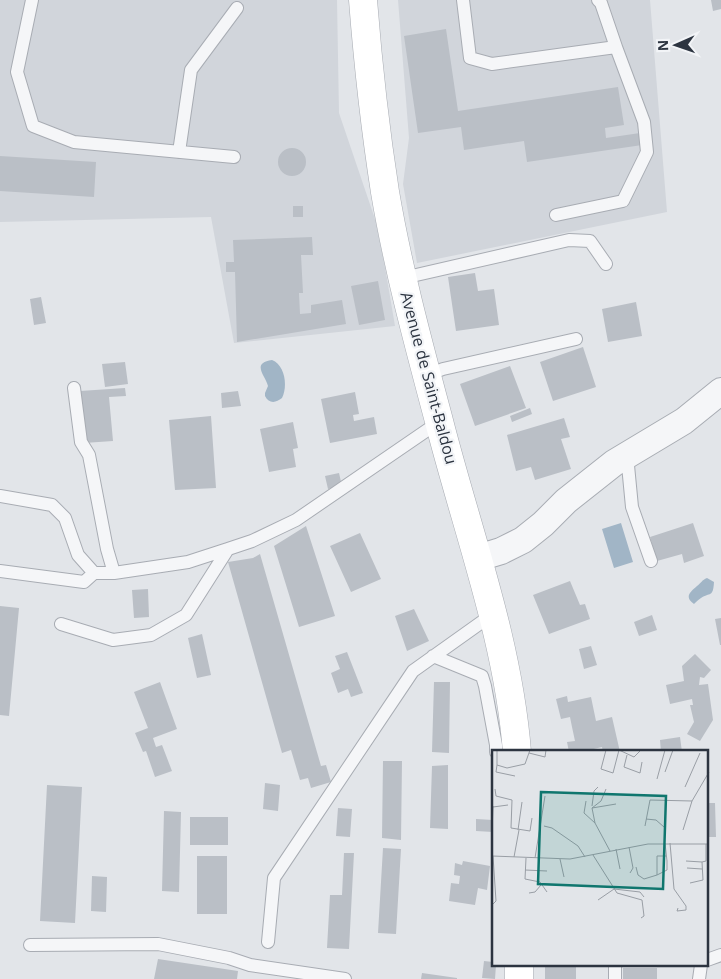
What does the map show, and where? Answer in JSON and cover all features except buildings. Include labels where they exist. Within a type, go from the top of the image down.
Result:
[{"type":"street","name":"Avenue de Saint-Baldou","points":[[365,0],[369,74],[387,203],[403,278],[439,422],[493,614],[510,692],[517,750]]},
{"type":"street","points":[[478,558],[501,551],[523,540],[543,524],[566,501],[614,462],[684,421],[721,392]]},
{"type":"street","points":[[519,966],[519,979]]},
{"type":"lane","points":[[32,0],[17,72],[33,126],[74,142],[234,157]]},
{"type":"lane","points":[[463,0],[470,58],[492,64],[616,47]]},
{"type":"lane","points":[[556,215],[623,201],[647,152],[644,122],[601,3],[598,0]]},
{"type":"lane","points":[[179,152],[191,70],[237,8]]},
{"type":"lane","points":[[403,278],[569,240],[590,241],[606,264]]},
{"type":"lane","points":[[427,375],[444,369],[576,339]]},
{"type":"lane","points":[[74,388],[81,442],[89,454],[107,549],[114,573]]},
{"type":"lane","points":[[0,571],[84,582],[94,573],[114,573],[188,562],[252,541],[296,520],[439,422]]},
{"type":"lane","points":[[626,455],[632,507],[651,561]]},
{"type":"lane","points":[[0,496],[52,505],[65,518],[78,555],[94,573]]},
{"type":"lane","points":[[61,624],[113,640],[151,635],[186,615],[228,549]]},
{"type":"lane","points":[[268,942],[274,878],[413,671],[493,614]]},
{"type":"lane","points":[[433,656],[482,676],[496,750]]},
{"type":"lane","points":[[30,945],[158,944],[229,958],[250,965],[345,979]]},
{"type":"lane","points":[[708,960],[721,955]]},
{"type":"lane","points":[[615,966],[615,979]]},
{"type":"lane","points":[[699,979],[701,966]]},
{"type":"shaded area","points":[[0,0],[337,0],[339,113],[376,222],[395,326],[234,343],[211,217],[0,222]]},
{"type":"shaded area","points":[[398,0],[650,0],[667,212],[417,263],[403,184],[409,138]]},
{"type":"water","points":[[272,360],[280,366],[285,382],[282,398],[273,402],[265,396],[268,386],[261,370],[262,364]]},
{"type":"water","points":[[621,523],[633,562],[614,568],[602,529]]},
{"type":"water","points":[[707,578],[714,582],[712,593],[694,604],[689,599],[690,592]]}]
